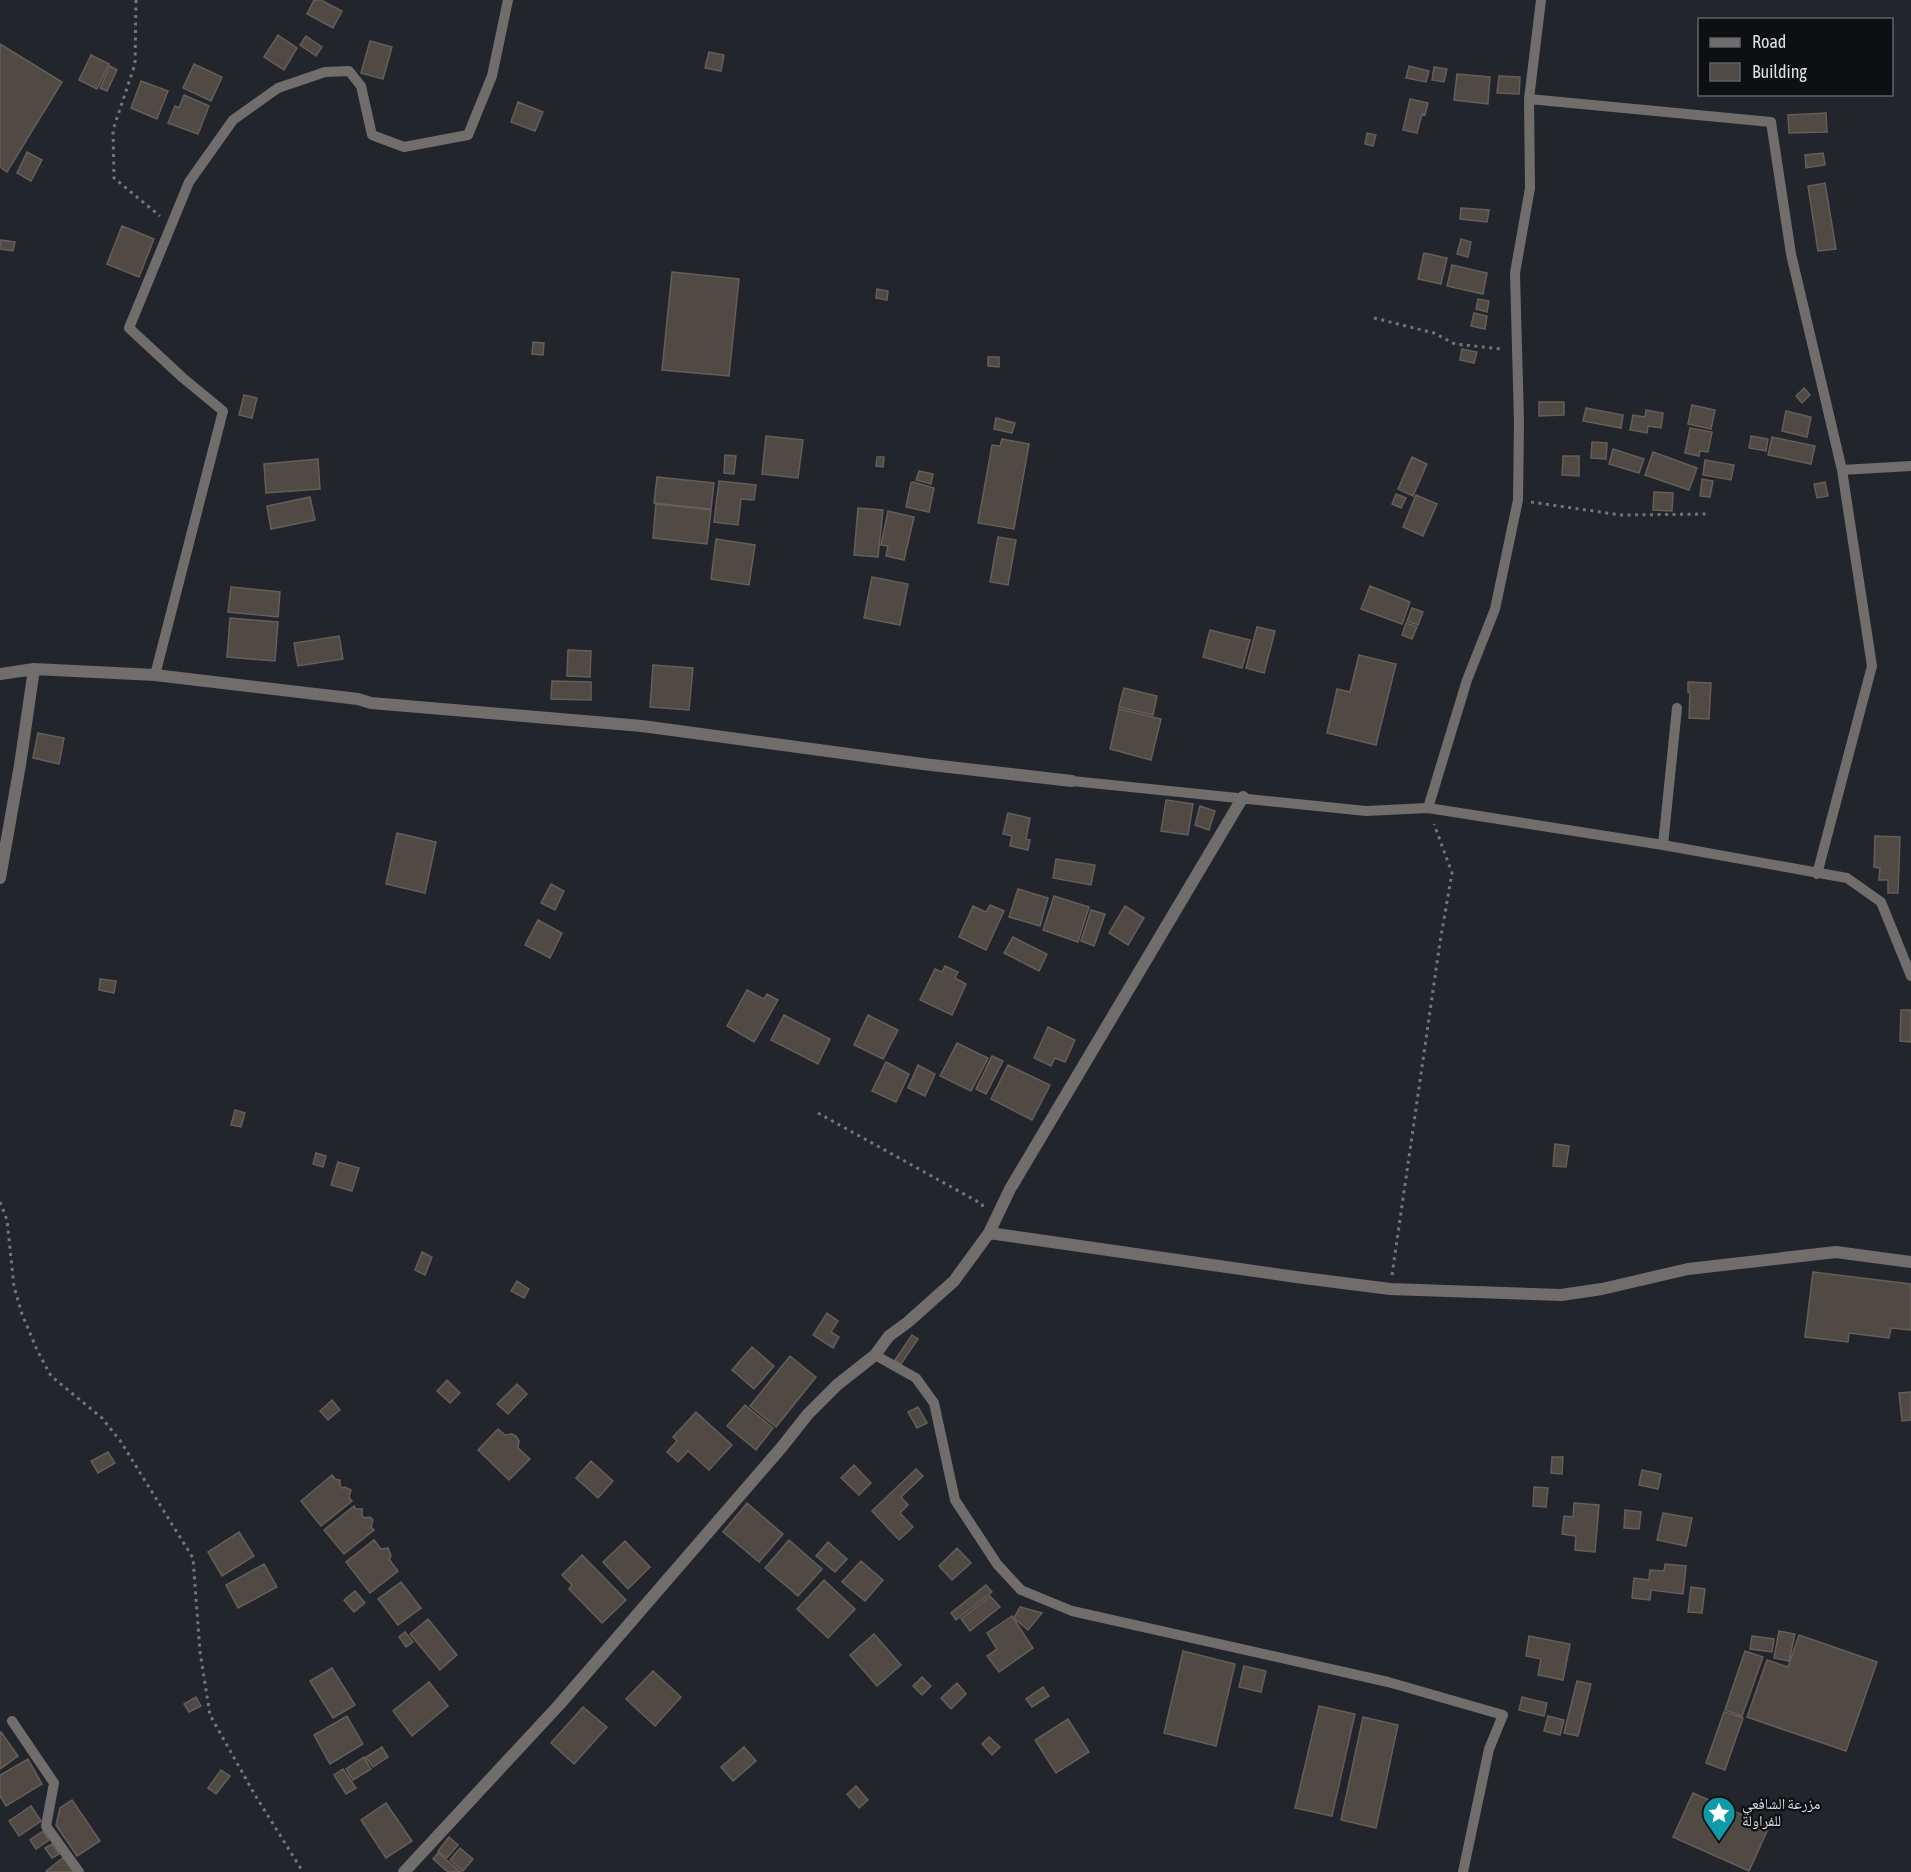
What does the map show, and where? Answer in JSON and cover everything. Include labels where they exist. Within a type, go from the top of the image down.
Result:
[{"type":"street","points":[[0,878],[34,669]]},
{"type":"street","points":[[0,674],[34,669],[155,675],[358,699],[371,703],[642,726],[923,764],[1072,781]]},
{"type":"street","points":[[404,1872],[565,1698],[808,1414],[837,1385],[875,1355],[889,1336],[954,1281],[989,1233],[1010,1189],[1244,797]]},
{"type":"street","points":[[989,1233],[1390,1289],[1561,1295],[1602,1289],[1688,1269],[1836,1252],[1909,1259]]},
{"type":"lane","points":[[155,675],[223,411],[129,328],[189,182],[233,120],[278,88],[325,72],[349,71],[361,86],[372,135],[404,147],[468,135],[492,76],[508,0]]},
{"type":"lane","points":[[1428,808],[1467,680],[1495,609],[1518,500],[1515,273],[1530,188],[1529,99],[1541,0]]},
{"type":"lane","points":[[1529,99],[1771,122],[1791,254],[1842,470],[1872,666],[1817,874]]},
{"type":"lane","points":[[1842,470],[1911,466]]},
{"type":"lane","points":[[1663,845],[1677,708]]},
{"type":"lane","points":[[1072,781],[1366,811],[1428,808],[1663,845],[1847,879],[1881,902],[1911,976]]},
{"type":"lane","points":[[875,1355],[916,1378],[934,1403],[955,1500],[997,1564],[1021,1590],[1072,1611],[1388,1682],[1503,1715],[1489,1749],[1463,1872]]},
{"type":"lane","points":[[12,1721],[54,1783],[46,1826],[79,1872]]},
{"type":"path","points":[[136,0],[135,64],[113,130],[114,178],[172,225]]},
{"type":"path","points":[[1374,318],[1434,333],[1455,344],[1517,351]]},
{"type":"path","points":[[1518,500],[1621,515],[1709,514]]},
{"type":"path","points":[[1390,1289],[1452,873],[1428,808]]},
{"type":"path","points":[[818,1113],[982,1204],[989,1233]]},
{"type":"path","points":[[0,1202],[7,1220],[10,1262],[17,1296],[37,1350],[51,1376],[102,1418],[121,1442],[193,1558],[200,1652],[210,1715],[255,1795],[303,1872]]},
{"type":"building","points":[[314,0],[321,0],[342,11],[333,28],[307,14]]},
{"type":"building","points":[[278,35],[297,48],[284,70],[264,57]]},
{"type":"building","points":[[306,36],[322,47],[316,56],[300,45]]},
{"type":"building","points":[[370,41],[392,47],[383,79],[361,73]]},
{"type":"building","points":[[0,44],[62,82],[7,172],[0,167]]},
{"type":"building","points":[[709,52],[724,55],[721,71],[705,68]]},
{"type":"building","points":[[91,55],[109,64],[97,89],[79,80]]},
{"type":"building","points":[[194,64],[222,77],[211,101],[183,88]]},
{"type":"building","points":[[110,66],[117,70],[107,91],[100,88]]},
{"type":"building","points":[[1409,66],[1429,71],[1426,82],[1406,78]]},
{"type":"building","points":[[1434,67],[1447,69],[1444,82],[1432,80]]},
{"type":"building","points":[[1457,74],[1490,77],[1488,104],[1454,100]]},
{"type":"building","points":[[1499,76],[1520,77],[1519,94],[1497,93]]},
{"type":"building","points":[[141,81],[168,91],[157,119],[131,108]]},
{"type":"building","points":[[184,95],[209,106],[198,134],[168,123],[175,106],[179,108]]},
{"type":"building","points":[[1410,99],[1428,103],[1425,115],[1422,114],[1417,133],[1403,130]]},
{"type":"building","points":[[518,102],[543,112],[535,131],[511,122]]},
{"type":"building","points":[[1826,113],[1827,132],[1789,133],[1788,115]]},
{"type":"building","points":[[1367,133],[1376,135],[1373,146],[1365,144]]},
{"type":"building","points":[[27,152],[42,160],[31,181],[17,173]]},
{"type":"building","points":[[1823,153],[1825,165],[1806,168],[1805,155]]},
{"type":"building","points":[[1825,183],[1836,249],[1818,251],[1808,186]]},
{"type":"building","points":[[1461,208],[1489,210],[1487,222],[1460,219]]},
{"type":"building","points":[[122,226],[154,239],[139,277],[107,264]]},
{"type":"building","points":[[1461,239],[1471,242],[1468,257],[1457,254]]},
{"type":"building","points":[[1,240],[15,242],[13,251],[0,249]]},
{"type":"building","points":[[1424,253],[1447,258],[1441,284],[1418,279]]},
{"type":"building","points":[[1452,265],[1487,273],[1483,294],[1447,286]]},
{"type":"building","points":[[672,272],[739,279],[729,376],[662,370]]},
{"type":"building","points":[[877,289],[888,291],[887,300],[876,298]]},
{"type":"building","points":[[1478,299],[1489,301],[1487,312],[1476,309]]},
{"type":"building","points":[[1474,313],[1487,316],[1485,329],[1471,326]]},
{"type":"building","points":[[533,342],[544,343],[543,355],[532,354]]},
{"type":"building","points":[[1462,349],[1477,352],[1474,363],[1460,360]]},
{"type":"building","points":[[988,357],[999,357],[999,367],[988,366]]},
{"type":"building","points":[[1804,388],[1810,395],[1802,403],[1796,396]]},
{"type":"building","points":[[244,395],[257,398],[252,418],[239,415]]},
{"type":"building","points":[[1539,402],[1564,402],[1564,415],[1539,416]]},
{"type":"building","points":[[1692,405],[1715,410],[1711,429],[1688,424]]},
{"type":"building","points":[[1586,408],[1623,415],[1621,428],[1583,421]]},
{"type":"building","points":[[1646,410],[1663,413],[1661,428],[1648,426],[1647,433],[1630,430],[1633,415],[1645,417]]},
{"type":"building","points":[[1786,411],[1811,417],[1807,437],[1782,431]]},
{"type":"building","points":[[996,418],[1015,423],[1012,433],[994,429]]},
{"type":"building","points":[[1690,428],[1712,432],[1708,452],[1700,451],[1699,456],[1685,453]]},
{"type":"building","points":[[766,436],[803,440],[798,478],[762,474]]},
{"type":"building","points":[[1751,436],[1768,439],[1766,451],[1749,448]]},
{"type":"building","points":[[1772,437],[1815,446],[1811,464],[1768,455]]},
{"type":"building","points":[[1002,439],[1029,444],[1014,529],[978,523],[992,445],[1000,446]]},
{"type":"building","points":[[1592,442],[1607,443],[1606,459],[1591,458]]},
{"type":"building","points":[[1613,449],[1644,459],[1639,473],[1609,464]]},
{"type":"building","points":[[1653,452],[1697,468],[1689,490],[1645,475]]},
{"type":"building","points":[[725,455],[736,456],[734,474],[724,473]]},
{"type":"building","points":[[1563,456],[1579,456],[1579,476],[1562,475]]},
{"type":"building","points":[[877,457],[884,457],[883,467],[876,466]]},
{"type":"building","points":[[1412,457],[1427,464],[1413,496],[1398,489]]},
{"type":"building","points":[[318,459],[320,489],[266,493],[264,464]]},
{"type":"building","points":[[1705,460],[1734,465],[1731,480],[1703,475]]},
{"type":"building","points":[[919,471],[933,474],[931,484],[916,480]]},
{"type":"building","points":[[657,477],[714,483],[711,509],[654,503]]},
{"type":"building","points":[[1702,479],[1713,481],[1710,497],[1700,496]]},
{"type":"building","points":[[719,481],[756,485],[754,500],[741,499],[738,525],[714,522]]},
{"type":"building","points":[[913,482],[934,488],[929,512],[906,507]]},
{"type":"building","points":[[1825,482],[1828,496],[1817,498],[1814,484]]},
{"type":"building","points":[[1654,492],[1673,493],[1672,511],[1653,510]]},
{"type":"building","points":[[1396,494],[1406,498],[1401,508],[1392,504]]},
{"type":"building","points":[[1416,495],[1437,504],[1423,536],[1403,527]]},
{"type":"building","points":[[310,497],[315,520],[271,529],[267,506]]},
{"type":"building","points":[[656,504],[711,510],[707,544],[653,538]]},
{"type":"building","points":[[858,508],[883,510],[878,557],[854,555]]},
{"type":"building","points":[[888,511],[914,517],[904,560],[886,556],[888,546],[881,545]]},
{"type":"building","points":[[998,537],[1016,540],[1008,585],[990,582]]},
{"type":"building","points":[[716,539],[755,545],[749,585],[711,579]]},
{"type":"building","points":[[872,577],[908,584],[900,625],[864,618]]},
{"type":"building","points":[[1370,586],[1410,602],[1402,624],[1361,609]]},
{"type":"building","points":[[231,587],[280,592],[278,617],[228,612]]},
{"type":"building","points":[[1412,608],[1423,612],[1418,625],[1407,621]]},
{"type":"building","points":[[230,618],[278,622],[275,661],[227,657]]},
{"type":"building","points":[[1406,623],[1417,627],[1412,639],[1402,635]]},
{"type":"building","points":[[1257,627],[1275,631],[1264,673],[1246,668]]},
{"type":"building","points":[[1210,630],[1250,640],[1242,668],[1203,657]]},
{"type":"building","points":[[339,636],[343,659],[298,666],[294,643]]},
{"type":"building","points":[[568,650],[591,651],[590,677],[567,676]]},
{"type":"building","points":[[1359,655],[1396,664],[1376,745],[1327,733],[1337,689],[1350,692]]},
{"type":"building","points":[[653,665],[693,668],[689,710],[650,707]]},
{"type":"building","points":[[552,681],[591,682],[591,700],[551,699]]},
{"type":"building","points":[[1688,682],[1711,683],[1709,719],[1689,718]]},
{"type":"building","points":[[1124,688],[1157,696],[1153,715],[1119,707]]},
{"type":"building","points":[[1119,709],[1161,719],[1151,760],[1110,749]]},
{"type":"building","points":[[38,733],[64,738],[59,764],[33,758]]},
{"type":"building","points":[[1166,800],[1193,804],[1188,835],[1161,831]]},
{"type":"building","points":[[1200,806],[1215,811],[1209,830],[1195,825]]},
{"type":"building","points":[[1008,813],[1030,818],[1026,839],[1030,840],[1028,850],[1010,846],[1012,836],[1003,834]]},
{"type":"building","points":[[397,833],[436,842],[425,893],[386,884]]},
{"type":"building","points":[[1875,836],[1900,837],[1898,893],[1888,893],[1888,880],[1879,880],[1880,868],[1874,867]]},
{"type":"building","points":[[1056,859],[1095,865],[1091,885],[1053,878]]},
{"type":"building","points":[[551,884],[564,891],[555,910],[541,903]]},
{"type":"building","points":[[1018,889],[1048,898],[1040,926],[1009,917]]},
{"type":"building","points":[[1054,896],[1089,907],[1078,942],[1043,930]]},
{"type":"building","points":[[990,905],[1004,911],[986,950],[959,937],[973,906],[986,912]]},
{"type":"building","points":[[1125,906],[1144,918],[1128,945],[1109,933]]},
{"type":"building","points":[[1091,910],[1105,914],[1094,946],[1081,941]]},
{"type":"building","points":[[538,920],[562,933],[550,958],[525,945]]},
{"type":"building","points":[[1013,937],[1047,954],[1039,971],[1004,953]]},
{"type":"building","points":[[945,966],[958,972],[955,978],[966,984],[952,1015],[920,1000],[935,969],[942,972]]},
{"type":"building","points":[[100,979],[116,981],[114,993],[99,990]]},
{"type":"building","points":[[747,990],[764,999],[767,994],[778,1000],[754,1042],[727,1026]]},
{"type":"building","points":[[1901,1010],[1911,1010],[1911,1042],[1900,1041]]},
{"type":"building","points":[[784,1015],[830,1039],[818,1064],[771,1040]]},
{"type":"building","points":[[868,1015],[898,1030],[883,1059],[854,1045]]},
{"type":"building","points":[[1048,1027],[1075,1040],[1065,1062],[1055,1058],[1051,1066],[1034,1058]]},
{"type":"building","points":[[957,1043],[988,1058],[971,1091],[940,1076]]},
{"type":"building","points":[[992,1056],[1003,1061],[986,1094],[976,1089]]},
{"type":"building","points":[[886,1062],[909,1074],[896,1102],[872,1091]]},
{"type":"building","points":[[918,1065],[935,1074],[925,1096],[908,1088]]},
{"type":"building","points":[[1008,1065],[1050,1085],[1032,1120],[991,1099]]},
{"type":"building","points":[[235,1110],[245,1113],[241,1127],[231,1125]]},
{"type":"building","points":[[1555,1144],[1569,1146],[1566,1167],[1553,1166]]},
{"type":"building","points":[[316,1153],[326,1156],[323,1167],[313,1164]]},
{"type":"building","points":[[338,1162],[359,1168],[352,1191],[331,1185]]},
{"type":"building","points":[[422,1252],[432,1257],[425,1275],[415,1270]]},
{"type":"building","points":[[1813,1272],[1911,1284],[1911,1330],[1891,1328],[1889,1338],[1849,1333],[1848,1342],[1805,1337]]},
{"type":"building","points":[[517,1281],[529,1289],[524,1298],[511,1291]]},
{"type":"building","points":[[827,1313],[838,1321],[831,1332],[839,1337],[833,1348],[813,1335]]},
{"type":"building","points":[[912,1335],[918,1339],[901,1364],[895,1360]]},
{"type":"building","points":[[752,1347],[774,1366],[754,1389],[732,1370]]},
{"type":"building","points":[[790,1356],[816,1377],[776,1427],[750,1406]]},
{"type":"building","points":[[447,1380],[460,1393],[450,1403],[437,1391]]},
{"type":"building","points":[[517,1384],[527,1394],[508,1414],[497,1404]]},
{"type":"building","points":[[1911,1392],[1911,1420],[1902,1421],[1899,1393]]},
{"type":"building","points":[[332,1400],[340,1410],[328,1420],[320,1411]]},
{"type":"building","points":[[745,1405],[773,1428],[756,1450],[727,1426]]},
{"type":"building","points":[[918,1407],[927,1423],[917,1428],[908,1412]]},
{"type":"building","points":[[696,1412],[732,1445],[709,1470],[688,1451],[678,1462],[667,1452],[677,1441],[673,1437]]},
{"type":"building","points":[[498,1429],[505,1435],[516,1436],[519,1441],[518,1448],[530,1459],[509,1480],[478,1450]]},
{"type":"building","points":[[108,1452],[115,1463],[98,1473],[91,1461]]},
{"type":"building","points":[[1552,1457],[1563,1457],[1562,1474],[1551,1473]]},
{"type":"building","points":[[591,1461],[613,1481],[598,1498],[576,1478]]},
{"type":"building","points":[[854,1465],[871,1483],[859,1495],[841,1478]]},
{"type":"building","points":[[916,1469],[923,1476],[901,1497],[908,1505],[900,1513],[913,1527],[899,1540],[872,1511]]},
{"type":"building","points":[[1642,1470],[1661,1474],[1658,1489],[1639,1485]]},
{"type":"building","points":[[332,1475],[335,1479],[340,1480],[342,1488],[351,1490],[349,1497],[352,1501],[321,1526],[301,1501]]},
{"type":"building","points":[[1534,1487],[1548,1488],[1546,1507],[1533,1506]]},
{"type":"building","points":[[747,1503],[783,1534],[759,1562],[723,1532]]},
{"type":"building","points":[[1574,1503],[1599,1505],[1595,1552],[1575,1550],[1576,1536],[1562,1534],[1564,1516],[1573,1517]]},
{"type":"building","points":[[354,1506],[356,1509],[362,1509],[364,1518],[370,1517],[373,1520],[371,1527],[374,1530],[344,1554],[324,1530]]},
{"type":"building","points":[[1625,1510],[1641,1512],[1639,1529],[1624,1528]]},
{"type":"building","points":[[1663,1513],[1692,1518],[1686,1546],[1657,1540]]},
{"type":"building","points":[[239,1532],[254,1556],[222,1576],[208,1552]]},
{"type":"building","points":[[374,1540],[381,1549],[388,1548],[391,1556],[389,1559],[398,1571],[370,1593],[346,1562]]},
{"type":"building","points":[[789,1540],[822,1569],[798,1596],[765,1568]]},
{"type":"building","points":[[625,1541],[650,1567],[628,1589],[603,1562]]},
{"type":"building","points":[[828,1542],[847,1559],[835,1572],[816,1556]]},
{"type":"building","points":[[957,1548],[971,1563],[952,1580],[939,1566]]},
{"type":"building","points":[[582,1555],[626,1600],[602,1623],[569,1589],[572,1585],[562,1575]]},
{"type":"building","points":[[861,1561],[883,1580],[865,1601],[842,1582]]},
{"type":"building","points":[[264,1564],[277,1587],[238,1608],[226,1585]]},
{"type":"building","points":[[1665,1564],[1686,1566],[1683,1594],[1651,1590],[1650,1600],[1632,1598],[1634,1578],[1649,1580],[1650,1570],[1664,1571]]},
{"type":"building","points":[[824,1580],[855,1609],[828,1638],[797,1609]]},
{"type":"building","points":[[401,1582],[421,1608],[398,1625],[378,1599]]},
{"type":"building","points":[[986,1585],[992,1592],[956,1620],[951,1613]]},
{"type":"building","points":[[1691,1587],[1705,1589],[1702,1613],[1688,1612]]},
{"type":"building","points":[[355,1591],[365,1603],[354,1612],[344,1600]]},
{"type":"building","points":[[990,1596],[1000,1607],[970,1631],[961,1619]]},
{"type":"building","points":[[1020,1607],[1042,1613],[1028,1630],[1014,1618]]},
{"type":"building","points":[[1012,1616],[1033,1648],[999,1672],[987,1656],[997,1649],[987,1633]]},
{"type":"building","points":[[428,1619],[457,1655],[440,1670],[410,1634]]},
{"type":"building","points":[[1779,1631],[1795,1634],[1789,1661],[1774,1658]]},
{"type":"building","points":[[405,1632],[413,1642],[406,1647],[399,1637]]},
{"type":"building","points":[[874,1634],[901,1665],[877,1686],[850,1655]]},
{"type":"building","points":[[1799,1635],[1877,1662],[1846,1751],[1747,1717],[1767,1660],[1788,1667]]},
{"type":"building","points":[[1529,1636],[1570,1644],[1563,1680],[1538,1675],[1541,1659],[1526,1656]]},
{"type":"building","points":[[1752,1636],[1774,1639],[1772,1652],[1750,1649]]},
{"type":"building","points":[[1183,1651],[1235,1664],[1216,1746],[1164,1733]]},
{"type":"building","points":[[1745,1651],[1763,1657],[1742,1716],[1725,1710]]},
{"type":"building","points":[[1244,1666],[1266,1671],[1261,1692],[1239,1687]]},
{"type":"building","points":[[332,1668],[355,1705],[333,1718],[310,1681]]},
{"type":"building","points":[[653,1671],[681,1697],[655,1726],[626,1699]]},
{"type":"building","points":[[922,1677],[931,1686],[922,1695],[913,1686]]},
{"type":"building","points":[[1577,1681],[1591,1684],[1578,1736],[1564,1733]]},
{"type":"building","points":[[429,1682],[448,1706],[412,1736],[393,1711]]},
{"type":"building","points":[[957,1683],[966,1694],[951,1709],[941,1698]]},
{"type":"building","points":[[1043,1687],[1049,1696],[1032,1707],[1026,1699]]},
{"type":"building","points":[[196,1697],[201,1706],[189,1712],[184,1704]]},
{"type":"building","points":[[1522,1697],[1547,1703],[1544,1716],[1519,1710]]},
{"type":"building","points":[[1319,1706],[1355,1714],[1332,1816],[1295,1808]]},
{"type":"building","points":[[583,1707],[607,1727],[574,1764],[551,1743]]},
{"type":"building","points":[[1724,1712],[1743,1718],[1725,1770],[1706,1763]]},
{"type":"building","points":[[347,1716],[363,1744],[330,1764],[314,1735]]},
{"type":"building","points":[[1548,1716],[1564,1720],[1560,1735],[1544,1731]]},
{"type":"building","points":[[1363,1717],[1398,1725],[1376,1828],[1341,1820]]},
{"type":"building","points":[[1068,1719],[1089,1752],[1056,1773],[1035,1740]]},
{"type":"building","points":[[0,1733],[18,1756],[0,1769]]},
{"type":"building","points":[[989,1737],[1000,1747],[992,1755],[982,1744]]},
{"type":"building","points":[[382,1747],[388,1757],[373,1767],[366,1757]]},
{"type":"building","points":[[744,1747],[756,1761],[733,1781],[721,1767]]},
{"type":"building","points":[[364,1757],[371,1769],[353,1780],[346,1769]]},
{"type":"building","points":[[28,1759],[42,1784],[6,1806],[0,1796],[0,1775]]},
{"type":"building","points":[[343,1769],[356,1788],[346,1794],[334,1775]]},
{"type":"building","points":[[221,1770],[230,1776],[216,1794],[208,1788]]},
{"type":"building","points":[[856,1786],[868,1800],[859,1808],[847,1794]]},
{"type":"building","points":[[1693,1793],[1769,1827],[1749,1871],[1673,1837]]},
{"type":"building","points":[[72,1800],[100,1841],[77,1856],[56,1825],[60,1808]]},
{"type":"building","points":[[386,1803],[412,1841],[386,1858],[361,1820]]},
{"type":"building","points":[[31,1806],[41,1821],[19,1836],[9,1821]]},
{"type":"building","points":[[43,1831],[49,1840],[36,1849],[30,1840]]},
{"type":"building","points":[[449,1837],[458,1845],[447,1858],[438,1851]]},
{"type":"building","points":[[52,1844],[59,1854],[52,1858],[45,1848]]},
{"type":"building","points":[[460,1848],[473,1859],[463,1871],[450,1860]]},
{"type":"building","points":[[438,1853],[461,1872],[448,1872],[433,1859]]},
{"type":"building","points":[[64,1857],[75,1872],[46,1871]]},
{"type":"place","name":"مزرعة الشافعي للفراولة","points":[[1719,1842]]}]
